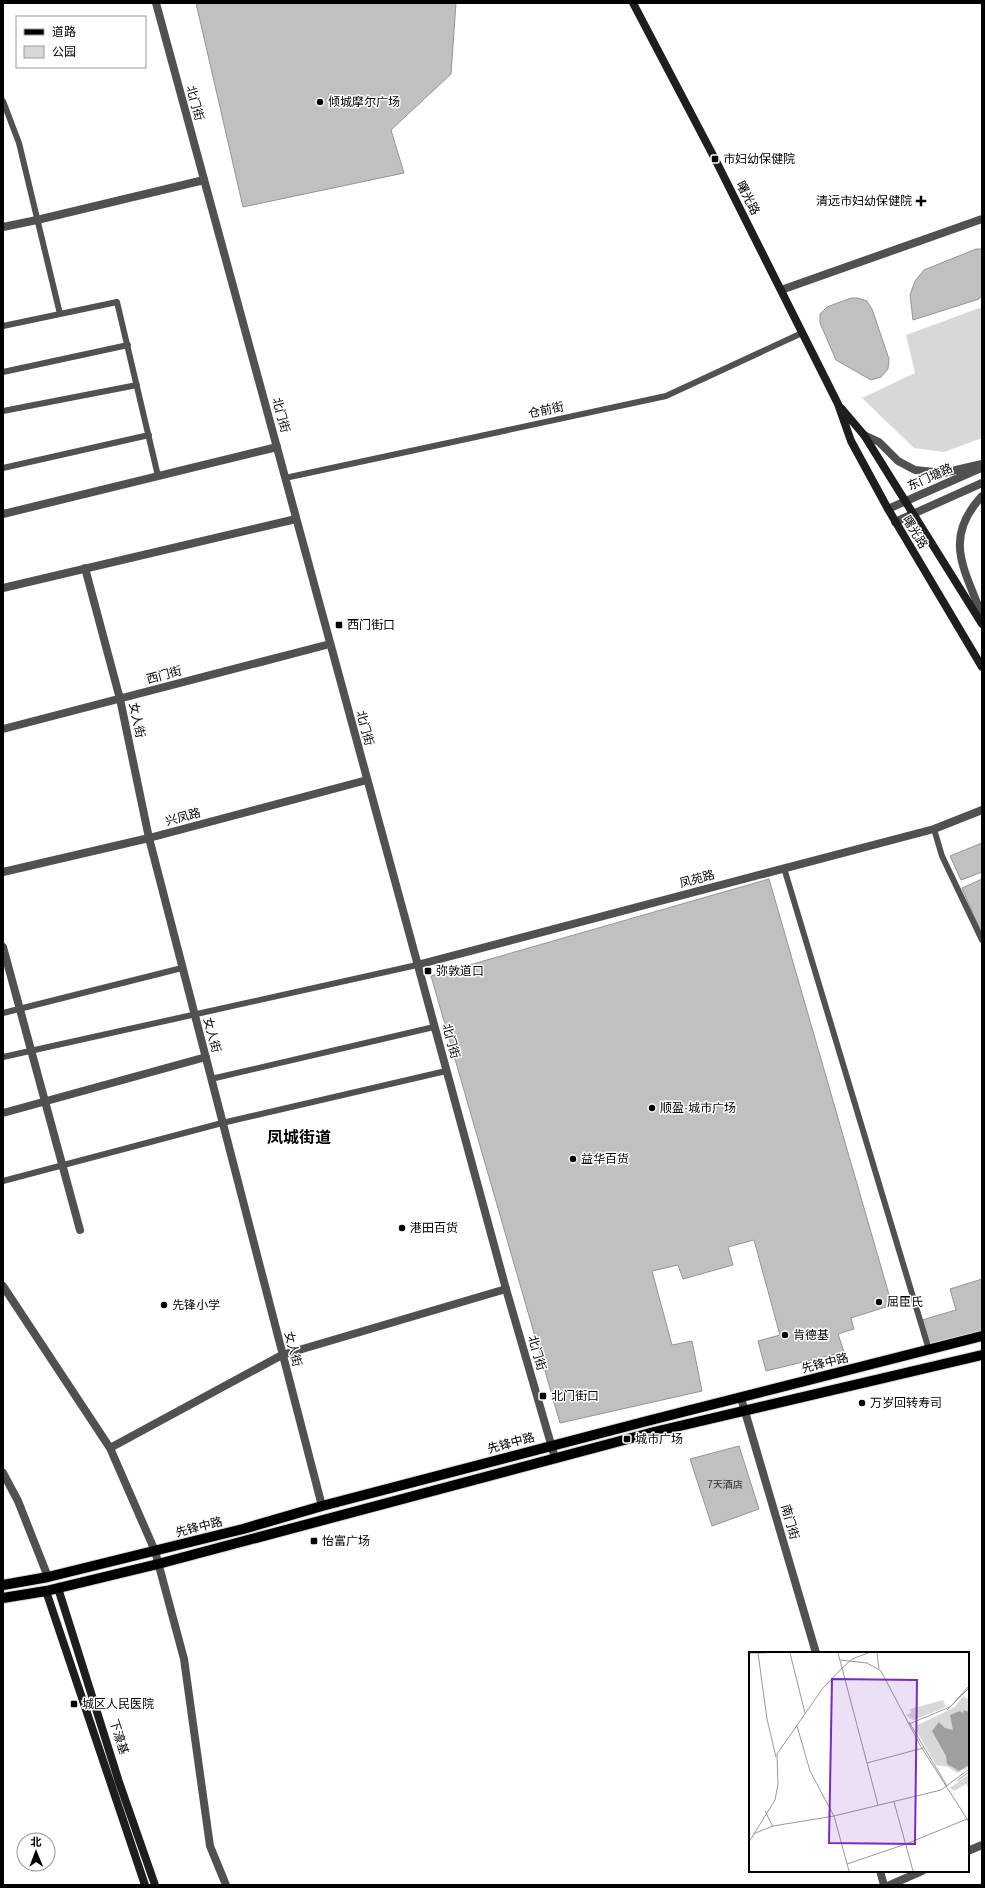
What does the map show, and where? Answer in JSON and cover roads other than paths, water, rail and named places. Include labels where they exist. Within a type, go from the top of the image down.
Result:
[{"type":"main road","name":"曙光路","points":[[633,3],[715,159],[838,404],[851,441],[895,522],[982,667]]},
{"type":"main road","name":"曙光路","points":[[838,404],[864,435],[982,624]]},
{"type":"main road","name":"先锋中路","points":[[3,1585],[48,1577],[243,1529],[322,1506],[551,1446],[982,1336]]},
{"type":"main road","name":"先锋中路","points":[[3,1598],[46,1591],[158,1564],[654,1432],[745,1412],[982,1355]]},
{"type":"main road","name":"下濠基","points":[[48,1577],[58,1588],[120,1782],[155,1885]]},
{"type":"main road","name":"下濠基","points":[[48,1577],[46,1591],[145,1885]]},
{"type":"street","name":"北门街","points":[[156,3],[506,1290],[555,1458]]},
{"type":"street","points":[[3,227],[204,180]]},
{"type":"street","points":[[781,290],[982,219]]},
{"type":"street","points":[[864,435],[879,442],[898,461],[915,470],[943,473],[982,464]]},
{"type":"street","points":[[3,514],[277,447]]},
{"type":"street","name":"东门塘路","points":[[888,509],[982,468]]},
{"type":"street","points":[[895,522],[982,483]]},
{"type":"street","points":[[982,496],[966,516],[962,524],[958,542],[963,566],[982,616]]},
{"type":"street","points":[[3,588],[296,519]]},
{"type":"street","name":"女人街","points":[[85,568],[120,699],[149,838],[322,1506]]},
{"type":"street","name":"西门街","points":[[3,729],[330,644]]},
{"type":"street","name":"兴凤路","points":[[3,872],[149,838],[367,780]]},
{"type":"street","name":"凤苑路","points":[[417,965],[934,828],[982,810]]},
{"type":"street","points":[[3,947],[80,1230]]},
{"type":"street","points":[[3,1112],[206,1058]]},
{"type":"street","points":[[3,1286],[110,1448],[155,1551],[184,1659],[210,1846],[226,1885]]},
{"type":"street","points":[[110,1448],[282,1355],[506,1290]]},
{"type":"street","name":"南门街","points":[[741,1398],[816,1652]]},
{"type":"street","name":"下濠基","points":[[3,1473],[18,1501],[48,1577]]},
{"type":"street","points":[[969,1851],[982,1845]]},
{"type":"street","points":[[880,1872],[884,1885]]},
{"type":"street","points":[[890,1885],[920,1872]]},
{"type":"lane","points":[[3,101],[19,143],[60,314]]},
{"type":"lane","points":[[3,326],[117,302],[138,385],[158,476]]},
{"type":"lane","name":"仓前街","points":[[285,478],[666,396],[802,333]]},
{"type":"lane","points":[[3,372],[128,345]]},
{"type":"lane","points":[[3,411],[138,385]]},
{"type":"lane","points":[[3,468],[149,435]]},
{"type":"lane","points":[[934,828],[942,856],[982,940]]},
{"type":"lane","points":[[784,868],[929,1350]]},
{"type":"lane","points":[[3,1057],[417,965]]},
{"type":"lane","points":[[3,1013],[182,968]]},
{"type":"lane","points":[[211,1079],[434,1027]]},
{"type":"lane","points":[[3,1181],[222,1123],[446,1071]]},
{"type":"place","name":"倾城摩尔广场","points":[[320,102]]},
{"type":"place","name":"市妇幼保健院","points":[[715,159]]},
{"type":"place","name":"清远市妇幼保健院","points":[[921,201]]},
{"type":"place","name":"西门街口","points":[[339,625]]},
{"type":"place","name":"弥敦道口","points":[[428,971]]},
{"type":"place","name":"顺盈·城市广场","points":[[652,1108]]},
{"type":"place","name":"益华百货","points":[[573,1159]]},
{"type":"place","name":"港田百货","points":[[402,1228]]},
{"type":"place","name":"屈臣氏","points":[[879,1302]]},
{"type":"place","name":"先锋小学","points":[[164,1305]]},
{"type":"place","name":"肯德基","points":[[785,1335]]},
{"type":"place","name":"北门街口","points":[[543,1396]]},
{"type":"place","name":"万岁回转寿司","points":[[862,1403]]},
{"type":"place","name":"城市广场","points":[[627,1439]]},
{"type":"place","name":"怡富广场","points":[[314,1541]]},
{"type":"place","name":"城区人民医院","points":[[74,1704]]},
{"type":"district","name":"凤城街道","points":[[299,1137]]}]
